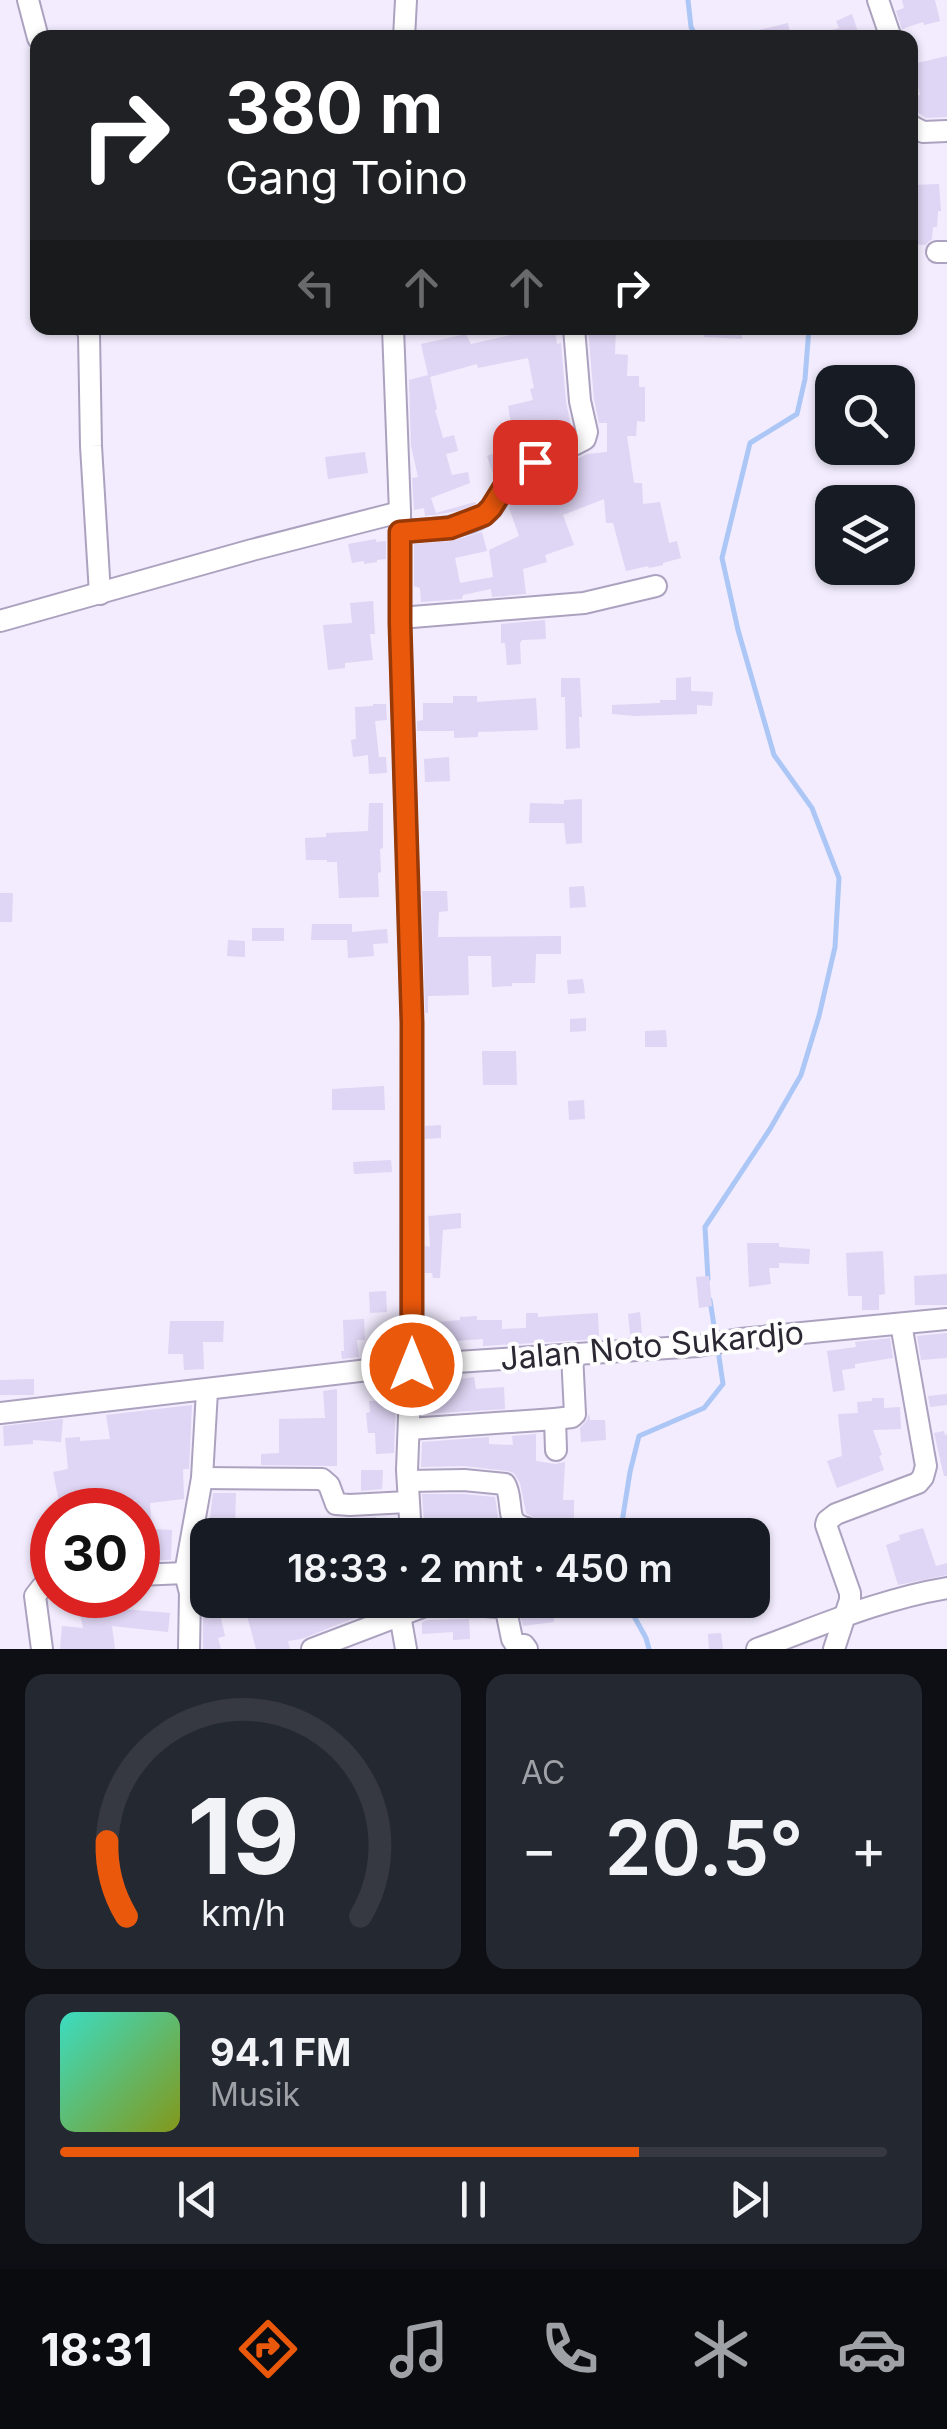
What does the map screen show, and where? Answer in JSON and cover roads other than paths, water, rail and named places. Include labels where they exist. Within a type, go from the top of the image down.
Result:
[{"type":"street","points":[[28,0],[36,30]]},
{"type":"street","points":[[404,30],[406,0]]},
{"type":"street","points":[[878,0],[888,30]]},
{"type":"street","points":[[918,129],[947,131]]},
{"type":"street","points":[[88,335],[100,594]]},
{"type":"street","points":[[393,335],[412,1023],[410,1518]]},
{"type":"street","points":[[0,621],[252,550],[400,522],[450,528],[484,515],[513,478],[535,462],[585,439],[575,335]]},
{"type":"street","points":[[400,618],[584,603],[656,586]]},
{"type":"street","name":"Jalan Noto Sukardjo","points":[[0,1414],[412,1365],[698,1346],[947,1319]]},
{"type":"street","points":[[834,1649],[850,1593],[826,1520],[918,1483],[926,1466],[901,1324]]},
{"type":"street","points":[[409,1429],[571,1417],[575,1414],[572,1354]]},
{"type":"street","points":[[199,1518],[207,1390]]},
{"type":"street","points":[[555,1419],[556,1450]]},
{"type":"street","points":[[202,1478],[322,1479],[336,1504],[350,1505],[464,1480],[506,1484],[514,1518]]},
{"type":"street","points":[[160,1579],[190,1584]]},
{"type":"street","points":[[757,1649],[846,1614],[896,1598],[947,1588]]},
{"type":"street","points":[[37,1618],[42,1649]]},
{"type":"street","points":[[189,1649],[191,1618]]},
{"type":"street","points":[[312,1649],[388,1618]]},
{"type":"street","points":[[406,1649],[411,1618]]},
{"type":"street","points":[[509,1618],[514,1642],[528,1649]]},
{"type":"waterway","points":[[688,0],[693,30]]},
{"type":"waterway","points":[[708,1279],[705,1227],[801,1075],[835,947],[839,878],[812,808],[774,755],[722,558],[750,443],[797,414],[808,335]]},
{"type":"waterway","points":[[710,1300],[716,1339]]},
{"type":"waterway","points":[[623,1518],[639,1436],[704,1408],[723,1384],[718,1350]]},
{"type":"waterway","points":[[635,1618],[649,1649]]}]
